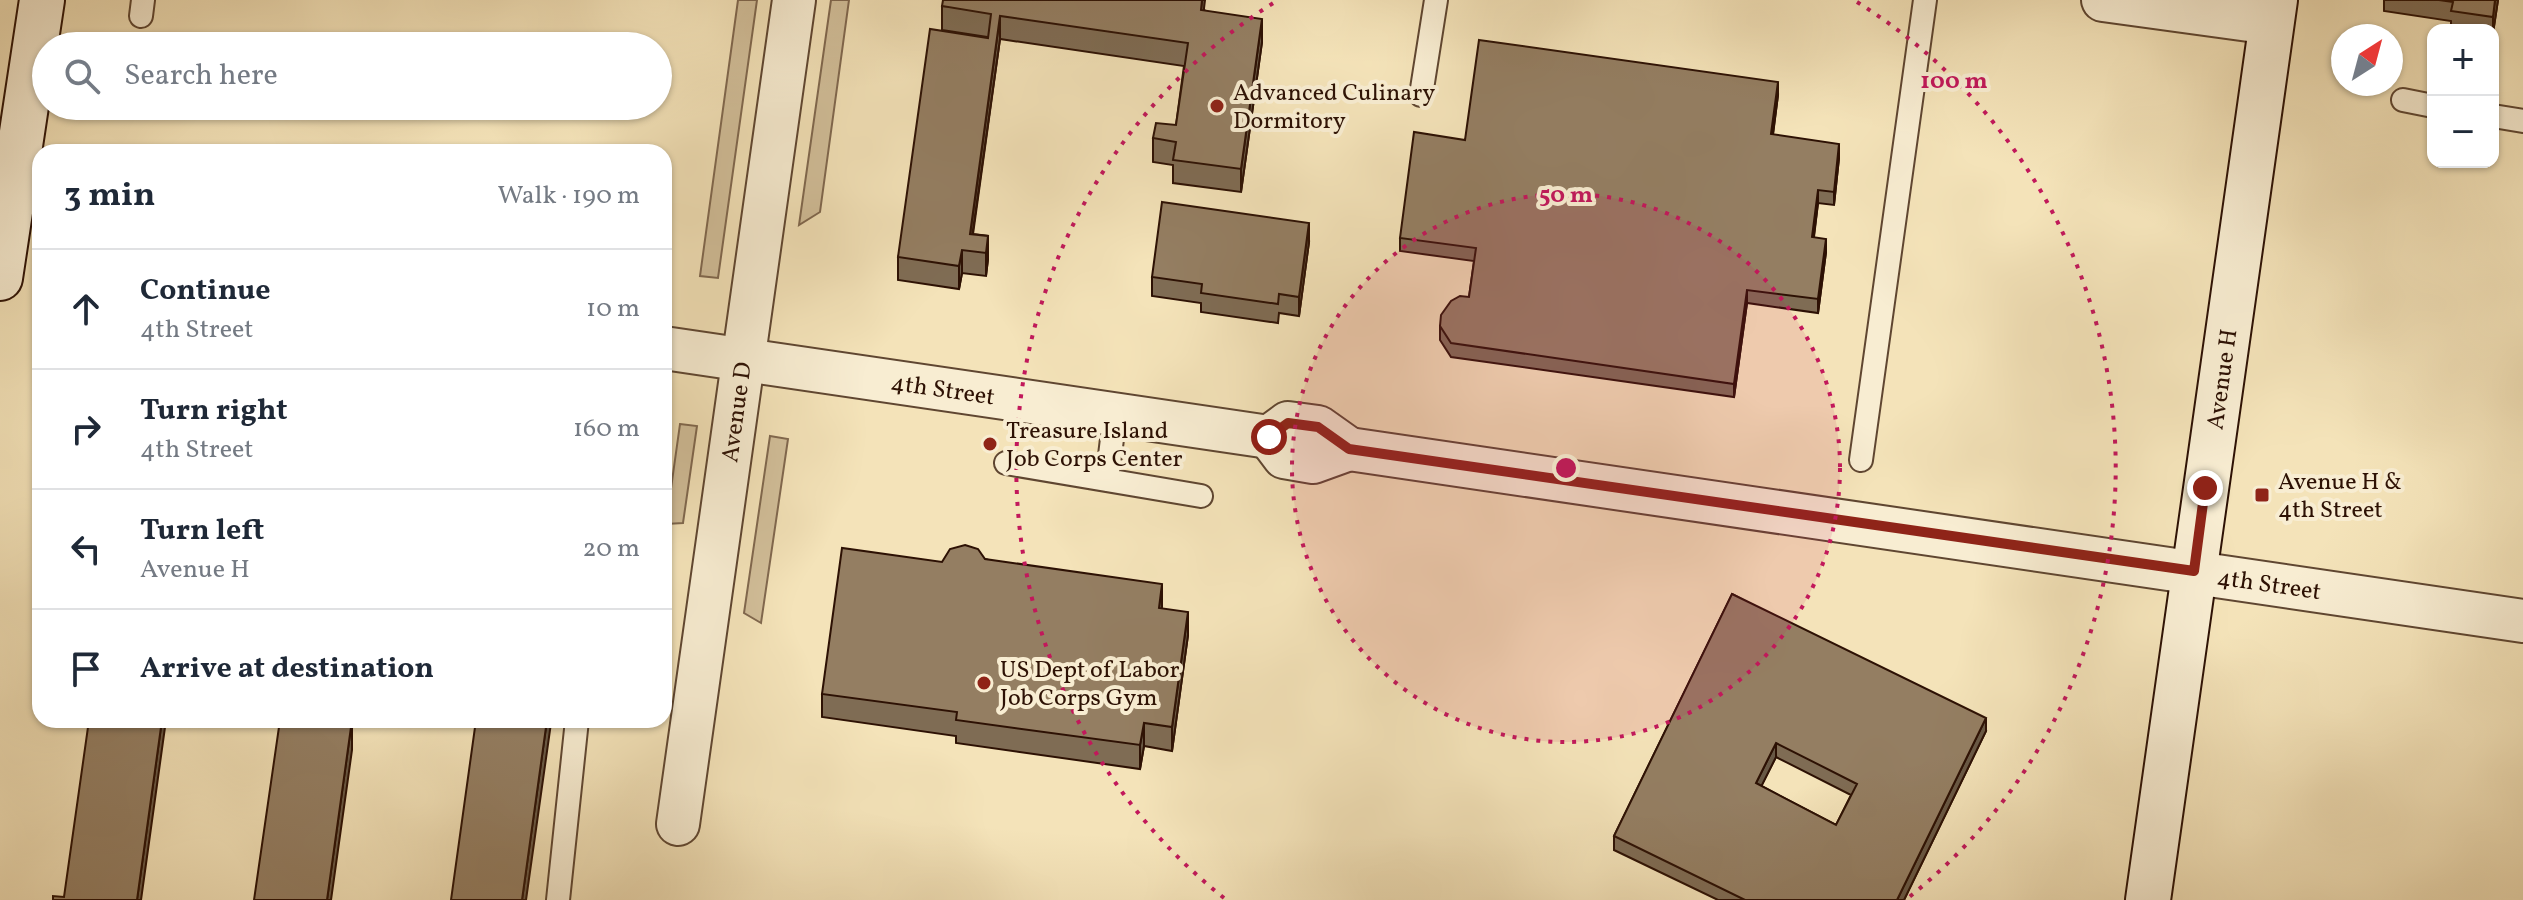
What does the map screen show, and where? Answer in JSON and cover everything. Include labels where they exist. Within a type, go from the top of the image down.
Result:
[{"type":"street","points":[[37,32],[42,0]]},
{"type":"street","name":"Avenue D","points":[[678,824],[794,0]]},
{"type":"street","points":[[2103,0],[2273,12]]},
{"type":"street","name":"Avenue H","points":[[2148,900],[2273,12]]},
{"type":"street","points":[[0,278],[32,66]]},
{"type":"street","name":"4th Street","points":[[672,349],[1269,437],[1288,423],[1318,427],[1349,449],[2523,621]]},
{"type":"lane","points":[[1421,95],[1436,0]]},
{"type":"lane","points":[[1861,460],[1925,0]]},
{"type":"lane","points":[[2403,100],[2427,105]]},
{"type":"lane","points":[[2499,117],[2523,121]]},
{"type":"lane","points":[[1107,480],[1115,414]]},
{"type":"lane","points":[[1006,463],[1201,496]]},
{"type":"lane","points":[[558,900],[576,728]]},
{"type":"shaded area","points":[[738,0],[757,0],[718,278],[700,276]]},
{"type":"shaded area","points":[[831,0],[849,0],[820,212],[799,225]]},
{"type":"shaded area","points":[[680,424],[697,426],[683,523],[672,524],[672,481]]},
{"type":"shaded area","points":[[770,436],[788,439],[761,623],[744,613]]},
{"type":"building","name":"Advanced Culinary Dormitory","points":[[943,0],[1202,0],[1201,10],[1262,19],[1241,169],[1173,160],[1176,142],[1153,138],[1156,123],[1176,125],[1188,43],[1000,16],[970,234],[988,236],[986,253],[962,250],[959,266],[898,257],[930,29],[988,38],[991,14],[942,6]]},
{"type":"building","points":[[2439,0],[2495,0],[2493,17],[2451,11],[2453,2]]},
{"type":"building","points":[[1479,40],[1778,82],[1771,134],[1839,144],[1834,192],[1818,190],[1812,237],[1826,239],[1818,299],[1747,290],[1734,384],[1451,343],[1440,326],[1441,315],[1451,301],[1460,296],[1469,297],[1476,248],[1400,238],[1414,132],[1465,140]]},
{"type":"building","points":[[1162,202],[1309,223],[1299,297],[1279,294],[1278,304],[1201,293],[1202,284],[1152,277]]},
{"type":"building","points":[[965,545],[978,549],[985,559],[1162,584],[1159,608],[1188,612],[1172,727],[1144,723],[1140,745],[956,720],[957,712],[822,694],[842,548],[942,562],[950,549]]},
{"type":"building","points":[[1732,594],[1986,718],[1897,900],[1745,900],[1614,836]],"holes":[[[1776,743],[1857,784],[1836,825],[1756,783]]]},
{"type":"building","points":[[88,728],[161,728],[137,900],[53,900],[53,896],[64,897]]},
{"type":"building","points":[[279,728],[351,728],[327,900],[254,900]]},
{"type":"building","points":[[475,728],[546,728],[522,900],[451,900]]},
{"type":"place","name":"Advanced Culinary Dormitory","points":[[1217,106]]},
{"type":"place","name":"Treasure Island Job Corps Center","points":[[990,444]]},
{"type":"place","name":"Avenue H & 4th Street","points":[[2262,495]]},
{"type":"place","name":"US Dept of Labor Job Corps Gym","points":[[984,683]]},
{"type":"route","points":[[1269,437],[1288,423],[1318,427],[1349,449],[2194,571],[2205,488]]}]
